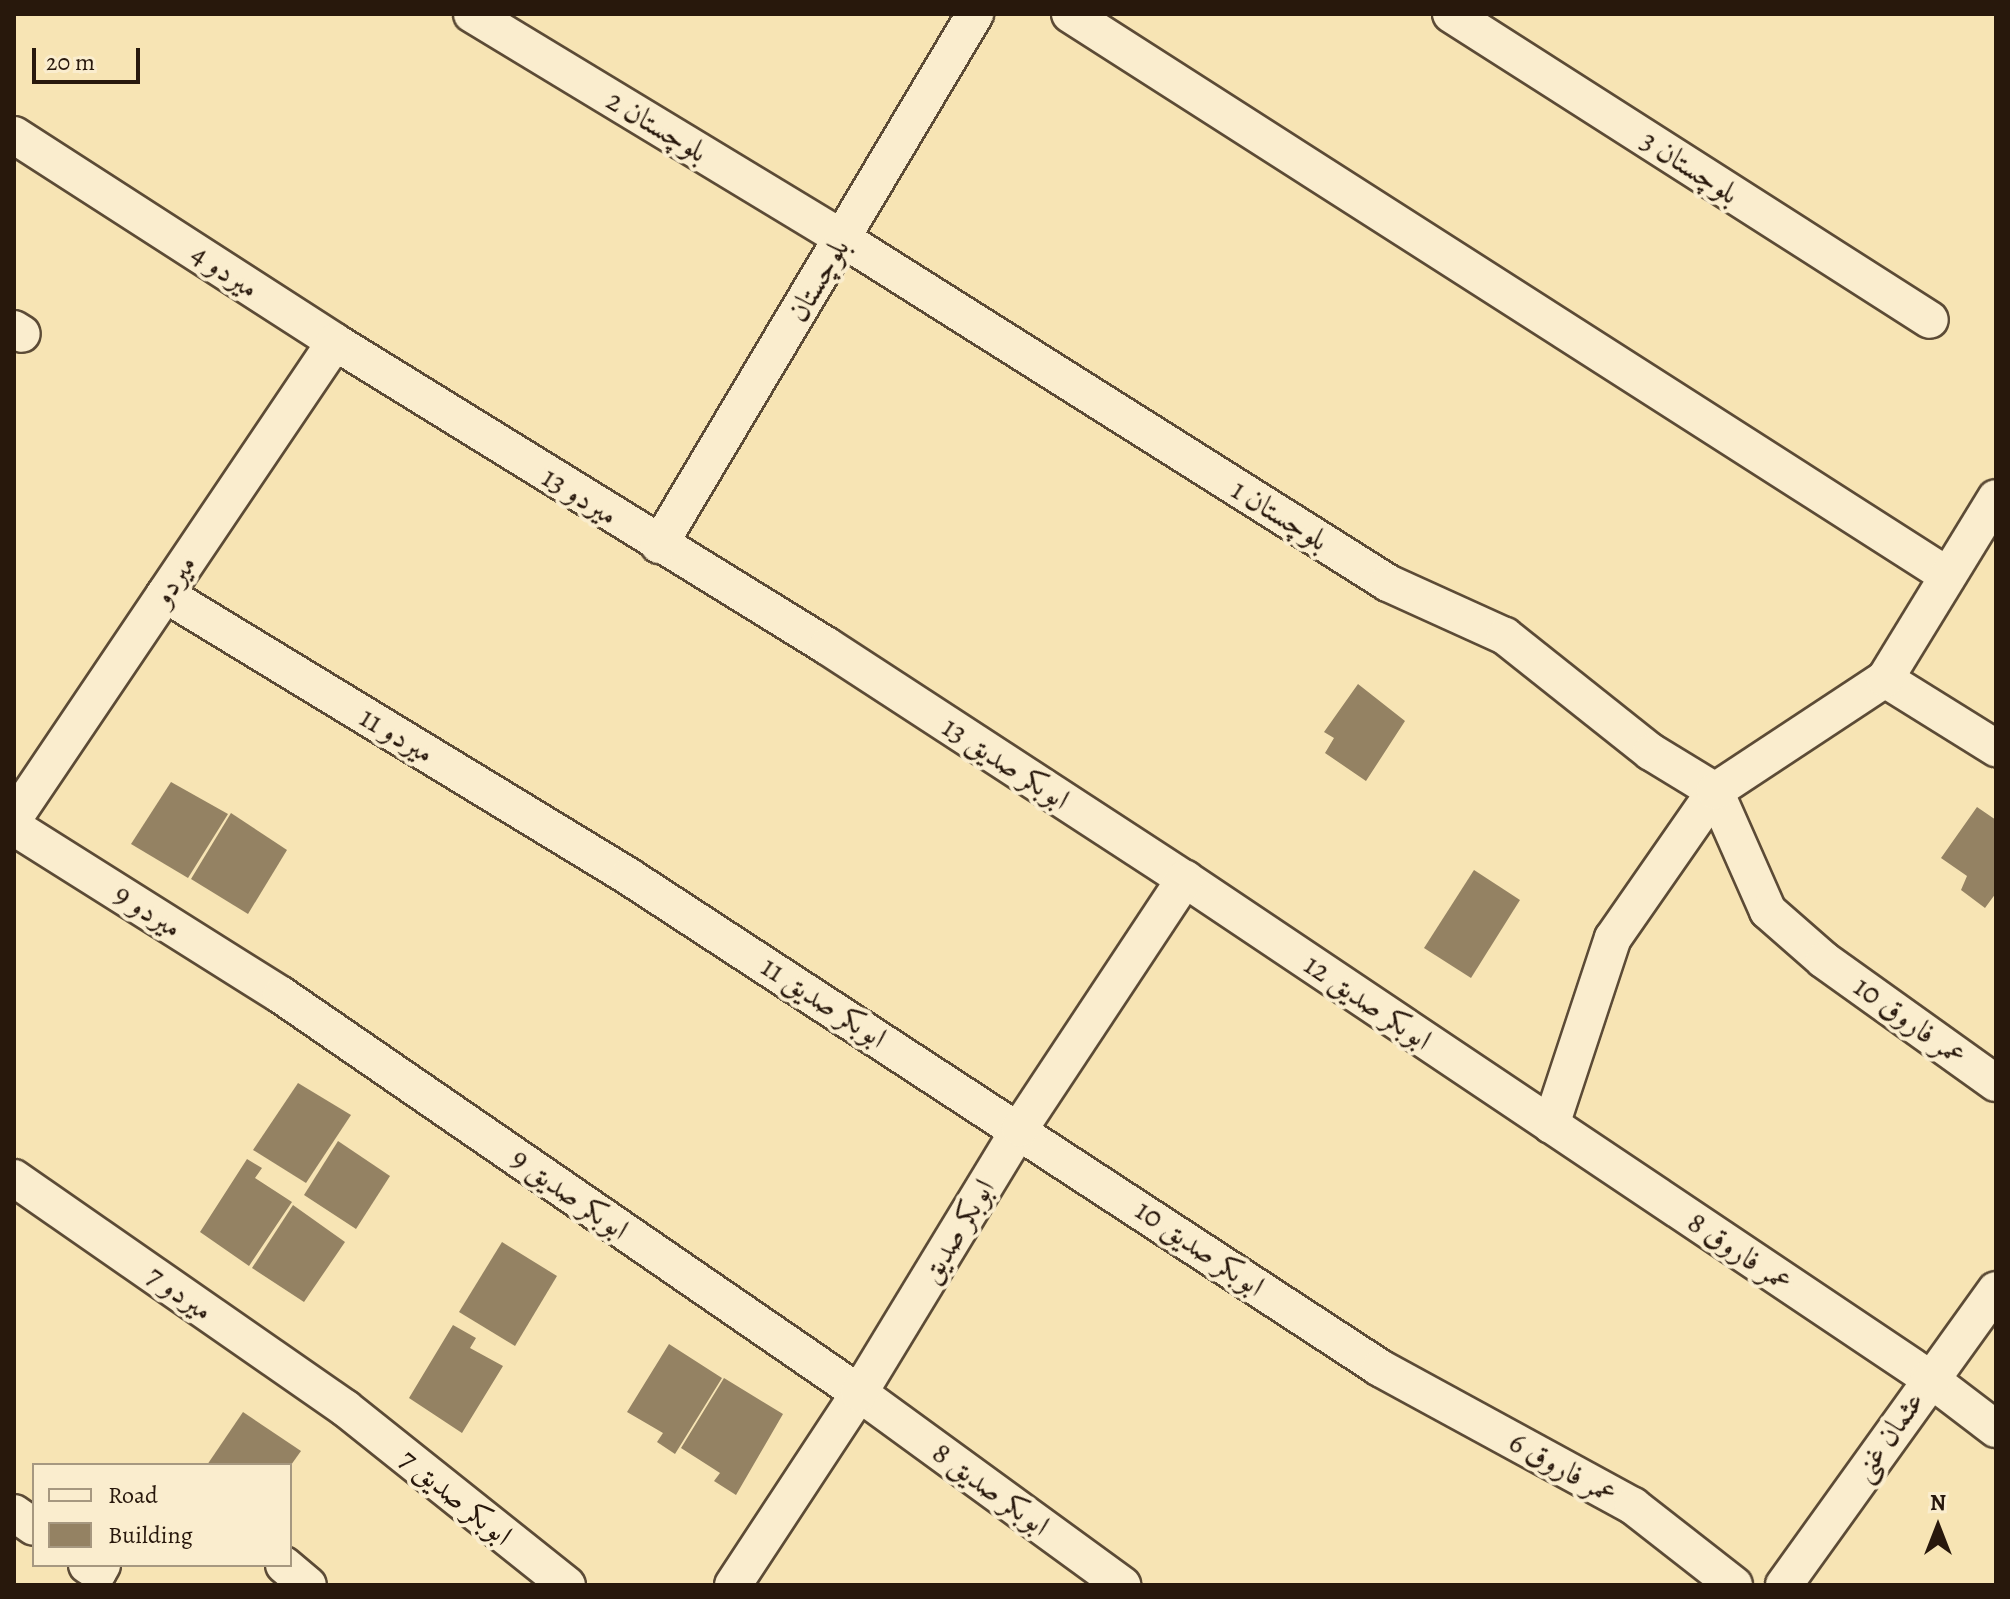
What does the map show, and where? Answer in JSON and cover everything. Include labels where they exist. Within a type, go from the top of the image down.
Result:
[{"type":"street","name":"بلوچستان 2","points":[[472,14],[843,239]]},
{"type":"street","name":"بلوچستان","points":[[659,545],[975,14]]},
{"type":"street","points":[[1070,14],[1948,576]]},
{"type":"street","name":"بلوچستان 3","points":[[1451,14],[1930,320]]},
{"type":"street","name":"میردو 4","points":[[14,135],[335,342]]},
{"type":"street","name":"بلوچستان 1","points":[[843,239],[1388,583],[1505,636],[1651,752],[1715,791]]},
{"type":"street","name":"میردو 13","points":[[335,342],[827,646]]},
{"type":"street","name":"میردو","points":[[14,818],[335,342]]},
{"type":"street","points":[[1551,1125],[1613,938],[1715,791],[1885,679],[1996,498]]},
{"type":"street","name":"میردو 11","points":[[165,594],[628,876]]},
{"type":"street","name":"ابوبکر صدیق 13","points":[[827,646],[1185,879]]},
{"type":"street","points":[[1885,679],[1996,748]]},
{"type":"street","name":"عمر فاروق 10","points":[[1715,791],[1768,911],[1824,960],[1996,1083]]},
{"type":"street","name":"میردو 9","points":[[14,827],[281,995]]},
{"type":"street","name":"ابوبکر صدیق 11","points":[[628,876],[1020,1128]]},
{"type":"street","name":"ابوبکر صدیق 12","points":[[1185,879],[1551,1125]]},
{"type":"street","name":"ابوبکر صدیق","points":[[733,1585],[859,1393],[1020,1128],[1185,879]]},
{"type":"street","name":"ابوبکر صدیق 9","points":[[281,995],[859,1393]]},
{"type":"street","name":"عمر فاروق 8","points":[[1551,1125],[1929,1378],[1996,1429]]},
{"type":"street","name":"ابوبکر صدیق 10","points":[[1020,1128],[1380,1368]]},
{"type":"street","name":"میردو 7","points":[[14,1178],[345,1408]]},
{"type":"street","name":"عثمان غنی","points":[[1784,1585],[1929,1378],[1996,1290]]},
{"type":"street","name":"عمر فاروق 6","points":[[1380,1368],[1633,1506],[1734,1585]]},
{"type":"street","name":"ابوبکر صدیق 8","points":[[859,1393],[1122,1585]]},
{"type":"street","name":"ابوبکر صدیق 7","points":[[345,1408],[567,1585]]},
{"type":"street","points":[[14,1513],[32,1526]]},
{"type":"street","points":[[286,1567],[308,1585]]},
{"type":"building","points":[[1358,684],[1405,721],[1366,781],[1325,753],[1334,738],[1324,732]]},
{"type":"building","points":[[171,782],[228,814],[188,878],[131,844]]},
{"type":"building","points":[[1977,807],[1996,820],[1996,893],[1985,908],[1961,890],[1967,876],[1941,858]]},
{"type":"building","points":[[231,813],[287,850],[248,914],[191,879]]},
{"type":"building","points":[[1474,870],[1520,900],[1471,978],[1424,948]]},
{"type":"building","points":[[298,1083],[351,1115],[306,1183],[253,1150]]},
{"type":"building","points":[[338,1141],[390,1176],[356,1229],[304,1195]]},
{"type":"building","points":[[247,1159],[262,1168],[255,1178],[292,1202],[249,1266],[200,1232]]},
{"type":"building","points":[[293,1205],[345,1242],[304,1302],[252,1268]]},
{"type":"building","points":[[502,1242],[557,1276],[515,1346],[459,1312]]},
{"type":"building","points":[[453,1325],[476,1338],[470,1348],[503,1366],[462,1433],[409,1398]]},
{"type":"building","points":[[669,1344],[722,1378],[675,1454],[657,1442],[663,1433],[627,1412]]},
{"type":"building","points":[[724,1378],[783,1414],[736,1495],[714,1481],[720,1473],[681,1448]]},
{"type":"building","points":[[243,1412],[301,1451],[292,1464],[208,1463]]}]
